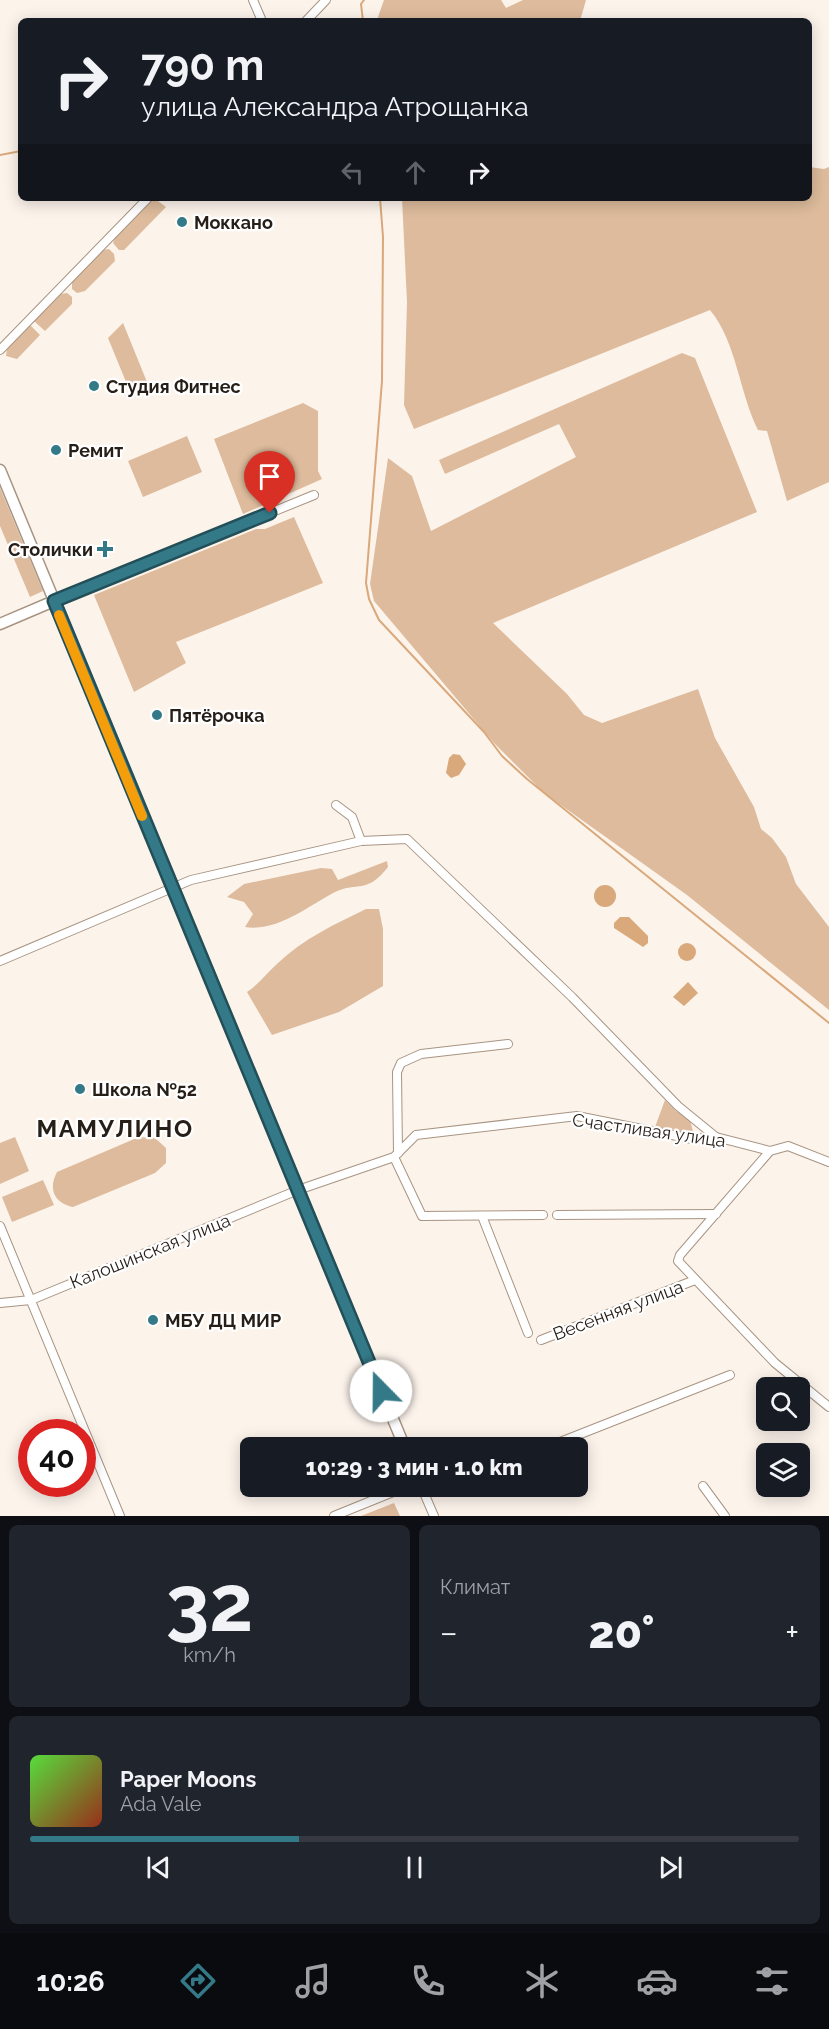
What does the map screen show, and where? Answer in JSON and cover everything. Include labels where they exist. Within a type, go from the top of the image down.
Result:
[{"type":"street","points":[[253,0],[261,18]]},
{"type":"street","points":[[309,18],[326,0]]},
{"type":"street","points":[[0,350],[145,201]]},
{"type":"street","points":[[0,470],[400,1437]]},
{"type":"street","points":[[0,624],[314,495]]},
{"type":"street","points":[[336,805],[352,817],[361,841]]},
{"type":"street","points":[[0,962],[172,887],[361,841],[407,839],[572,997],[678,1106],[716,1137]]},
{"type":"street","points":[[508,1044],[421,1054],[401,1063],[397,1072],[396,1155],[422,1216],[543,1215]]},
{"type":"street","name":"Счастливая улица","points":[[298,1190],[396,1155],[416,1135],[577,1116],[692,1139],[716,1137],[770,1151],[788,1146],[829,1162]]},
{"type":"street","points":[[770,1151],[680,1255],[678,1261],[776,1363],[829,1407]]},
{"type":"street","name":"Калошинская улица","points":[[0,1303],[31,1300],[298,1190]]},
{"type":"street","points":[[556,1215],[716,1214]]},
{"type":"street","points":[[482,1216],[528,1334]]},
{"type":"street","points":[[0,1226],[120,1516]]},
{"type":"street","name":"Весенняя улица","points":[[541,1340],[696,1280]]},
{"type":"street","points":[[573,1437],[730,1375]]},
{"type":"street","points":[[704,1486],[725,1516]]},
{"type":"street","points":[[334,1516],[381,1497]]},
{"type":"street","points":[[426,1497],[434,1516]]},
{"type":"shaded area","points":[[384,0],[501,0],[506,8],[523,0],[586,0],[581,18],[378,17]]},
{"type":"shaded area","points":[[812,167],[824,169],[829,167],[829,482],[787,501],[767,431],[758,430],[726,337],[710,310],[414,429],[404,405],[407,302],[402,201],[812,201]]},
{"type":"shaded area","points":[[151,201],[158,201],[166,207],[124,250],[119,250],[113,243],[115,238]]},
{"type":"shaded area","points":[[109,249],[114,254],[115,261],[85,291],[77,293],[72,289],[72,282],[102,250]]},
{"type":"shaded area","points":[[67,293],[72,297],[72,304],[45,331],[34,321],[60,294]]},
{"type":"shaded area","points":[[123,323],[149,387],[131,394],[108,338]]},
{"type":"shaded area","points":[[30,325],[40,335],[17,359],[6,356],[7,349]]},
{"type":"shaded area","points":[[682,353],[695,358],[757,512],[493,623],[567,694],[584,715],[602,723],[698,689],[715,738],[754,807],[761,829],[772,838],[786,857],[796,884],[829,927],[829,1010],[687,895],[544,793],[494,743],[374,601],[370,584],[388,458],[412,476],[431,531],[576,457],[559,424],[445,474],[439,460]]},
{"type":"shaded area","points":[[303,403],[318,411],[318,471],[322,479],[243,514],[214,439]]},
{"type":"shaded area","points":[[187,436],[202,472],[143,497],[128,461]]},
{"type":"shaded area","points":[[0,488],[43,591],[30,597],[0,526]]},
{"type":"shaded area","points":[[294,517],[323,583],[176,642],[186,663],[134,692],[94,595],[256,529],[265,529]]},
{"type":"shaded area","points":[[453,754],[460,755],[466,764],[459,775],[451,778],[446,773],[449,758]]},
{"type":"shaded area","points":[[387,861],[388,867],[374,881],[335,892],[292,917],[269,926],[245,927],[253,914],[244,902],[227,897],[244,884],[321,868],[332,869],[338,880]]},
{"type":"shaded area","points":[[605,885],[615,892],[616,896],[609,906],[605,907],[595,900],[594,896],[601,886]]},
{"type":"shaded area","points":[[366,909],[379,909],[383,929],[383,986],[339,1012],[272,1035],[247,992],[288,954],[309,939]]},
{"type":"shaded area","points":[[620,917],[629,917],[648,936],[648,943],[643,947],[614,928],[614,923]]},
{"type":"shaded area","points":[[687,943],[693,946],[696,952],[693,958],[687,961],[681,958],[678,952],[681,946]]},
{"type":"shaded area","points":[[688,982],[698,993],[684,1006],[673,997]]},
{"type":"shaded area","points":[[665,1100],[676,1111],[690,1119],[693,1132],[690,1135],[658,1130],[655,1127]]},
{"type":"shaded area","points":[[15,1137],[29,1171],[0,1184],[0,1143]]},
{"type":"shaded area","points":[[139,1137],[155,1138],[166,1148],[166,1163],[155,1173],[73,1207],[57,1199],[53,1184],[57,1172]]},
{"type":"shaded area","points":[[43,1180],[54,1205],[12,1222],[2,1197]]},
{"type":"shaded area","points":[[394,1503],[400,1516],[361,1516]]},
{"type":"waterway","points":[[363,18],[361,4],[364,0]]},
{"type":"waterway","points":[[0,155],[18,152]]},
{"type":"waterway","points":[[380,201],[383,237],[382,381],[366,583],[369,599],[379,620],[484,732],[502,756],[527,779],[829,1023]]},
{"type":"slow traffic","points":[[59,615],[142,816]]},
{"type":"place","name":"Моккано","points":[[182,222]]},
{"type":"place","name":"Студия Фитнес","points":[[94,386]]},
{"type":"place","name":"Ремит","points":[[56,450]]},
{"type":"place","name":"Столички","points":[[105,549]]},
{"type":"place","name":"Пятёрочка","points":[[157,715]]},
{"type":"place","name":"Школа №52","points":[[80,1089]]},
{"type":"place","name":"МБУ ДЦ МИР","points":[[153,1320]]},
{"type":"district","name":"МАМУЛИНО","points":[[115,1128]]},
{"type":"route","points":[[270,513],[54,601],[381,1391]]}]
